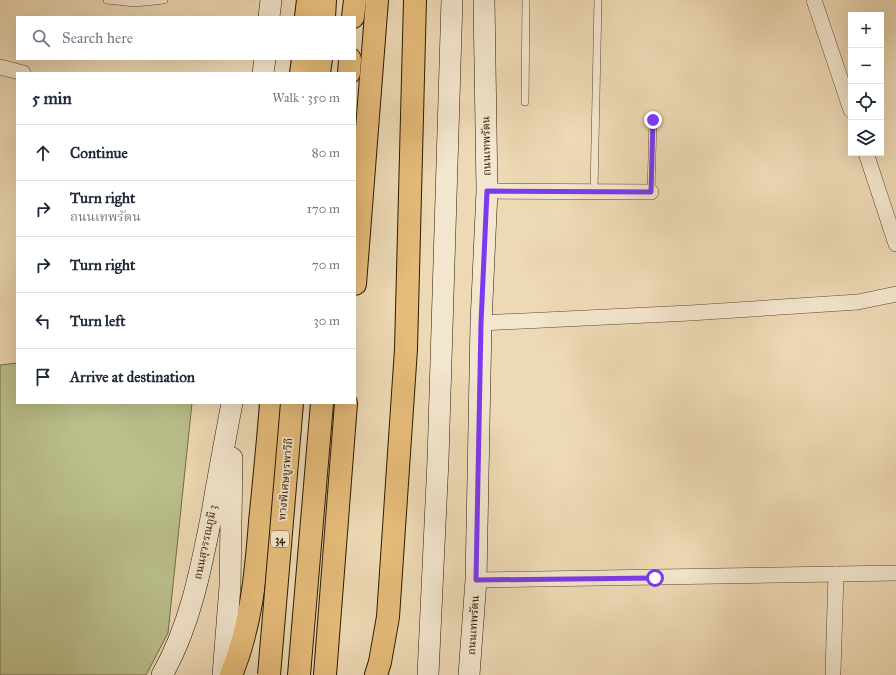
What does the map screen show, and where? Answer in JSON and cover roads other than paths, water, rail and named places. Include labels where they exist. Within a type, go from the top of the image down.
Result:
[{"type":"highway","points":[[306,16],[308,0]]},
{"type":"highway","points":[[320,16],[322,0]]},
{"type":"highway","points":[[324,16],[326,0]]},
{"type":"highway","points":[[354,16],[355,0]]},
{"type":"highway","points":[[356,271],[377,0]]},
{"type":"highway","points":[[376,675],[380,662],[388,617],[393,566],[406,349],[415,0]]},
{"type":"highway","points":[[301,72],[303,60]]},
{"type":"highway","points":[[316,72],[317,60]]},
{"type":"highway","points":[[319,72],[320,60]]},
{"type":"highway","points":[[349,72],[350,60]]},
{"type":"highway","points":[[231,675],[247,626],[253,587],[271,404]]},
{"type":"highway","name":"ทางพิเศษบูรพาวิถี","points":[[269,675],[291,404]]},
{"type":"highway","points":[[299,675],[322,404]]},
{"type":"highway","points":[[325,675],[346,404]]},
{"type":"main road","points":[[269,16],[271,0]]},
{"type":"main road","points":[[428,675],[438,460],[452,0]]},
{"type":"main road","name":"ถนนเทพรัตน","points":[[469,675],[476,580],[481,323],[487,191],[484,0]]},
{"type":"main road","points":[[263,72],[264,60]]},
{"type":"main road","points":[[223,675],[230,586],[233,404]]},
{"type":"main road","name":"ถนนสุวรรณภูมิ 3","points":[[162,675],[171,659],[191,606],[204,555],[233,404]]},
{"type":"street","points":[[814,0],[848,101]]},
{"type":"street","points":[[0,67],[19,72]]},
{"type":"street","points":[[867,156],[896,244]]},
{"type":"street","points":[[487,191],[651,192]]},
{"type":"street","points":[[481,323],[690,313],[851,302],[896,294]]},
{"type":"street","points":[[476,580],[896,573]]},
{"type":"street","points":[[833,672],[836,574]]},
{"type":"lane","points":[[107,0],[135,4],[164,0]]},
{"type":"lane","points":[[525,102],[526,0]]},
{"type":"lane","points":[[594,191],[598,0]]},
{"type":"lane","points":[[651,192],[653,120]]}]
